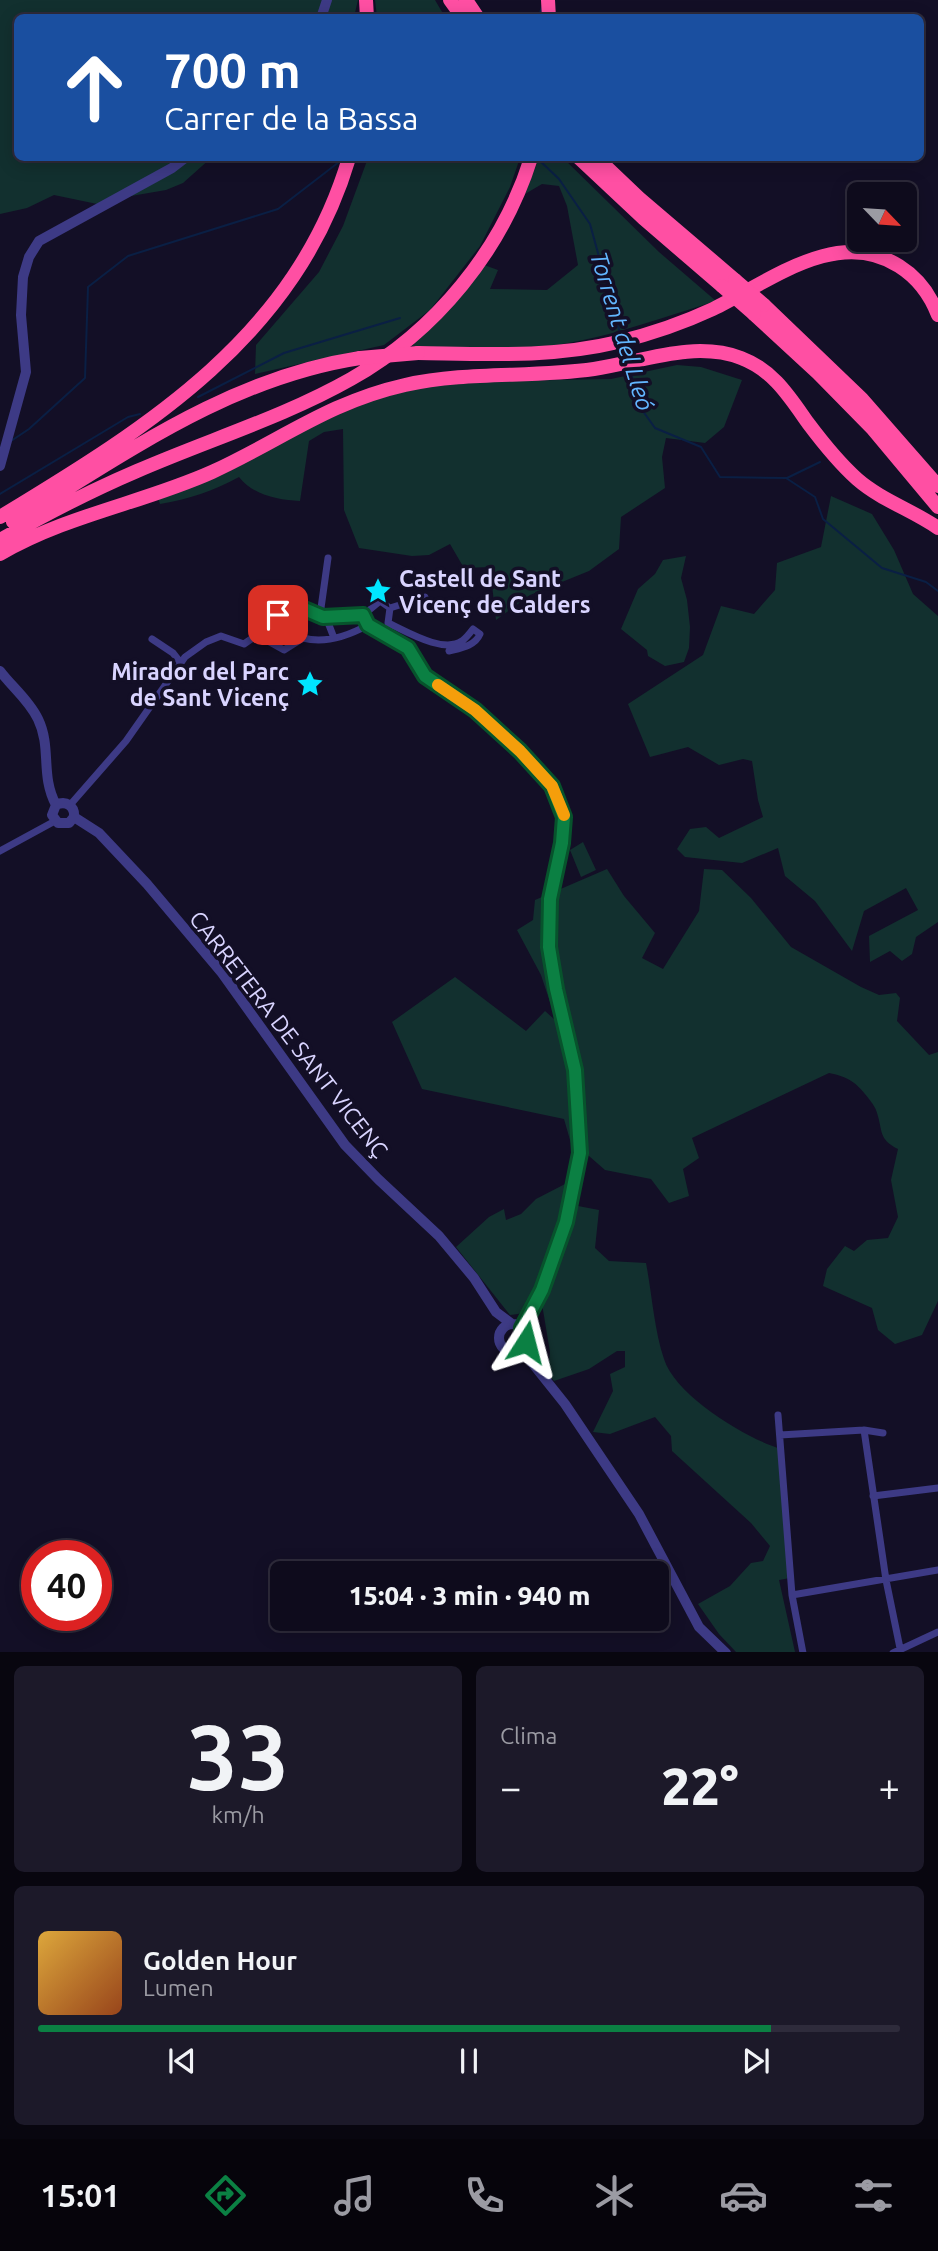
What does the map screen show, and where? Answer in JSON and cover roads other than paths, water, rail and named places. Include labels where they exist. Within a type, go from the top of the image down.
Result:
[{"type":"highway","points":[[0,517],[140,428],[201,381],[238,346],[276,302],[308,254],[331,209],[348,161]]},
{"type":"highway","points":[[0,540],[136,471],[323,393],[380,361],[420,330],[466,280],[503,224],[530,161]]},
{"type":"highway","points":[[582,161],[618,197],[839,375],[938,486]]},
{"type":"highway","points":[[600,161],[728,283]]},
{"type":"highway","points":[[0,530],[214,403],[285,375],[360,358],[418,353],[538,354],[617,342],[660,330],[698,315],[805,262],[845,252],[875,255],[901,267],[922,285],[938,315]]},
{"type":"highway","points":[[759,309],[872,428],[938,507]]},
{"type":"highway","points":[[0,554],[69,521],[203,476],[331,408],[382,390],[456,377],[586,370],[697,351],[742,358],[770,375],[783,388],[827,448],[857,479],[871,491],[938,528]]},
{"type":"street","points":[[0,466],[24,380],[22,293],[26,266],[32,250],[39,241],[181,161]]},
{"type":"street","points":[[328,558],[321,608],[334,638]]},
{"type":"street","points":[[390,608],[425,597]]},
{"type":"street","points":[[368,625],[347,636],[313,641],[303,638],[284,650],[257,635],[253,622],[302,608],[323,617],[363,615],[380,601],[390,608]]},
{"type":"street","points":[[390,608],[388,622],[430,642],[451,645],[461,642],[473,629],[480,634],[478,639],[469,645],[449,651]]},
{"type":"street","points":[[363,615],[368,625],[408,648],[425,676],[475,710],[520,751],[552,786],[564,817],[562,843],[550,899],[549,947],[575,1070],[580,1153],[566,1222],[542,1290],[517,1326]]},
{"type":"street","points":[[70,805],[139,722],[180,662],[206,642],[221,636],[244,644],[257,635]]},
{"type":"street","points":[[152,639],[173,653],[180,662]]},
{"type":"street","points":[[0,671],[38,719],[46,751],[48,786],[56,805],[52,815],[55,821]]},
{"type":"street","points":[[0,851],[55,821],[65,824],[74,817],[70,805],[56,805]]},
{"type":"street","name":"CARRETERA DE SANT VICENÇ","points":[[74,817],[99,832],[147,884],[222,973],[345,1145],[459,1258],[496,1312],[517,1326]]},
{"type":"street","name":"CARRETERA DE SANT VICENÇ","points":[[496,1312],[499,1335]]},
{"type":"street","points":[[505,1326],[517,1326],[526,1338],[521,1349],[513,1352],[505,1350],[499,1335],[505,1326]]},
{"type":"street","points":[[521,1349],[565,1404],[639,1514],[699,1627],[725,1652]]},
{"type":"street","points":[[778,1415],[792,1595],[803,1652]]},
{"type":"street","points":[[780,1435],[864,1430],[883,1433]]},
{"type":"street","points":[[864,1430],[898,1652],[938,1632]]},
{"type":"street","points":[[873,1496],[938,1488]]},
{"type":"street","points":[[792,1595],[938,1570]]},
{"type":"waterway","points":[[539,14],[542,7]]},
{"type":"waterway","name":"Torrent del Lleó","points":[[540,161],[559,179],[590,224],[620,333]]},
{"type":"waterway","points":[[11,441],[29,429],[85,378],[88,287],[128,256],[278,209],[339,162]]},
{"type":"waterway","name":"Torrent del Lleó","points":[[198,397],[284,353],[400,318]]},
{"type":"waterway","name":"Torrent del Lleó","points":[[623,346],[626,357]]},
{"type":"waterway","name":"Torrent del Lleó","points":[[630,369],[640,407],[655,428],[701,447],[720,477],[786,478],[815,497],[823,519],[882,568],[926,582],[938,591]]},
{"type":"waterway","name":"Torrent del Lleó","points":[[0,494],[128,417],[140,414]]},
{"type":"waterway","points":[[787,478],[820,462]]},
{"type":"place","name":"Castell de Sant Vicenç de Calders","points":[[378,591]]},
{"type":"place","name":"Mirador del Parc de Sant Vicenç","points":[[310,684]]}]
